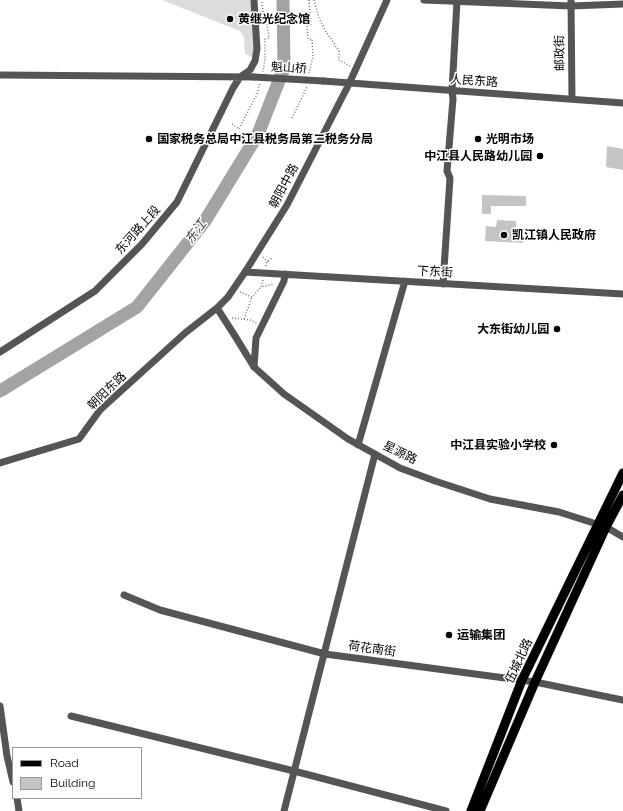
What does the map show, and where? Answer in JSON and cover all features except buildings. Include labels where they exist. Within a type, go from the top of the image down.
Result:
[{"type":"main road","points":[[602,526],[622,478]]},
{"type":"main road","points":[[602,526],[623,496]]},
{"type":"main road","name":"伍城北路","points":[[471,811],[522,680],[602,526]]},
{"type":"main road","name":"伍城北路","points":[[480,811],[602,526]]},
{"type":"street","name":"东河路上段","points":[[0,352],[95,291],[142,244],[177,202],[233,88],[240,77],[250,70],[255,61],[257,49],[254,0]]},
{"type":"street","name":"朝阳中路","points":[[217,308],[228,297],[245,272],[287,205],[349,84],[387,0]]},
{"type":"street","points":[[424,0],[623,4]]},
{"type":"street","points":[[444,284],[450,178],[447,171],[453,100],[452,91],[461,1]]},
{"type":"street","name":"邮政街","points":[[571,3],[572,99]]},
{"type":"street","name":"魁山桥","points":[[0,75],[254,77],[323,81]]},
{"type":"street","name":"人民东路","points":[[323,81],[623,104]]},
{"type":"street","name":"下东街","points":[[245,272],[623,294]]},
{"type":"street","points":[[254,367],[256,338],[284,281],[285,274]]},
{"type":"street","points":[[358,445],[405,281]]},
{"type":"street","name":"星源路","points":[[217,308],[254,367],[284,394],[358,445],[400,468],[435,481],[490,499],[559,512],[602,526],[623,537]]},
{"type":"street","name":"朝阳东路","points":[[0,462],[79,439],[100,410],[185,333],[217,308]]},
{"type":"street","points":[[284,811],[375,454]]},
{"type":"street","name":"荷花南街","points":[[124,595],[160,610],[324,654],[522,680],[623,700]]},
{"type":"street","points":[[0,706],[7,756],[12,778]]},
{"type":"street","points":[[71,716],[294,771],[446,811]]},
{"type":"street","points":[[17,799],[20,811]]},
{"type":"path","points":[[308,77],[313,56],[312,39],[308,39],[307,32],[307,25],[311,25],[309,0]]},
{"type":"path","points":[[314,0],[319,18],[339,52],[339,60],[356,68]]},
{"type":"path","points":[[292,118],[306,91],[307,84]]},
{"type":"path","points":[[263,256],[268,262]]},
{"type":"path","points":[[265,268],[272,258]]},
{"type":"path","points":[[244,319],[252,297],[261,287],[264,278]]},
{"type":"path","points":[[261,287],[274,284]]},
{"type":"path","points":[[237,291],[252,297]]},
{"type":"path","points":[[232,318],[250,320],[257,323]]},
{"type":"shaded area","name":"黄继光纪念馆","points":[[162,0],[251,0],[254,48],[253,57],[245,54],[244,38],[240,31]]},
{"type":"waterway","name":"东江","points":[[0,391],[137,307],[205,221],[258,134],[284,68],[283,0]]},
{"type":"place","name":"黄继光纪念馆","points":[[230,19]]},
{"type":"place","name":"国家税务总局中江县税务局第二税务分局","points":[[149,139]]},
{"type":"place","name":"光明市场","points":[[478,139]]},
{"type":"place","name":"中江县人民路幼儿园","points":[[540,156]]},
{"type":"place","name":"凯江镇人民政府","points":[[504,235]]},
{"type":"place","name":"大东街幼儿园","points":[[557,329]]},
{"type":"place","name":"中江县实验小学校","points":[[554,445]]},
{"type":"place","name":"运输集团","points":[[449,635]]}]
